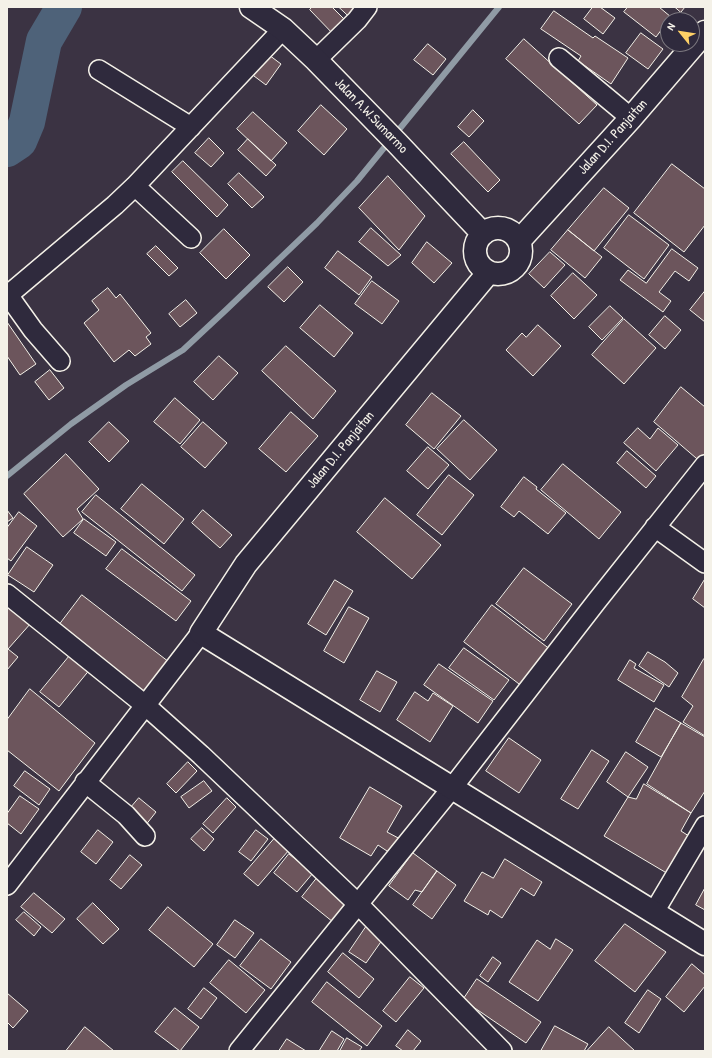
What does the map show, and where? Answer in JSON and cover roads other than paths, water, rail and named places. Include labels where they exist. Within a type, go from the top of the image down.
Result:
[{"type":"main road","name":"Jalan A.W.Sumarmo","points":[[251,7],[283,29],[316,60],[483,234]]},
{"type":"main road","name":"Jalan D.I. Panjaitan","points":[[519,241],[631,118],[705,32]]},
{"type":"main road","points":[[492,229],[502,229],[512,233],[519,241],[521,248],[520,256],[517,264],[512,269],[505,273],[497,274],[489,272],[480,265],[476,255],[476,244],[483,234],[492,229]]},
{"type":"main road","name":"Jalan D.I. Panjaitan","points":[[201,633],[246,564],[489,272]]},
{"type":"main road","points":[[201,633],[705,944]]},
{"type":"street","points":[[316,60],[357,20],[368,7]]},
{"type":"street","points":[[60,361],[33,330],[7,296],[109,210],[135,186],[283,29]]},
{"type":"street","points":[[559,58],[631,118]]},
{"type":"street","points":[[99,70],[191,127]]},
{"type":"street","points":[[135,186],[191,238]]},
{"type":"street","points":[[239,1051],[452,788],[586,614],[705,465]]},
{"type":"street","points":[[656,527],[705,563]]},
{"type":"street","points":[[7,594],[144,705],[206,760],[358,904],[502,1051]]},
{"type":"street","points":[[7,885],[144,705],[201,633]]},
{"type":"street","points":[[85,782],[126,815],[145,836]]},
{"type":"street","points":[[654,912],[705,826]]},
{"type":"waterway","points":[[7,149],[19,141],[27,122],[44,41],[64,7]]},
{"type":"waterway","points":[[7,476],[71,424],[126,385],[183,350],[227,309],[317,223],[357,181],[499,7]]}]
